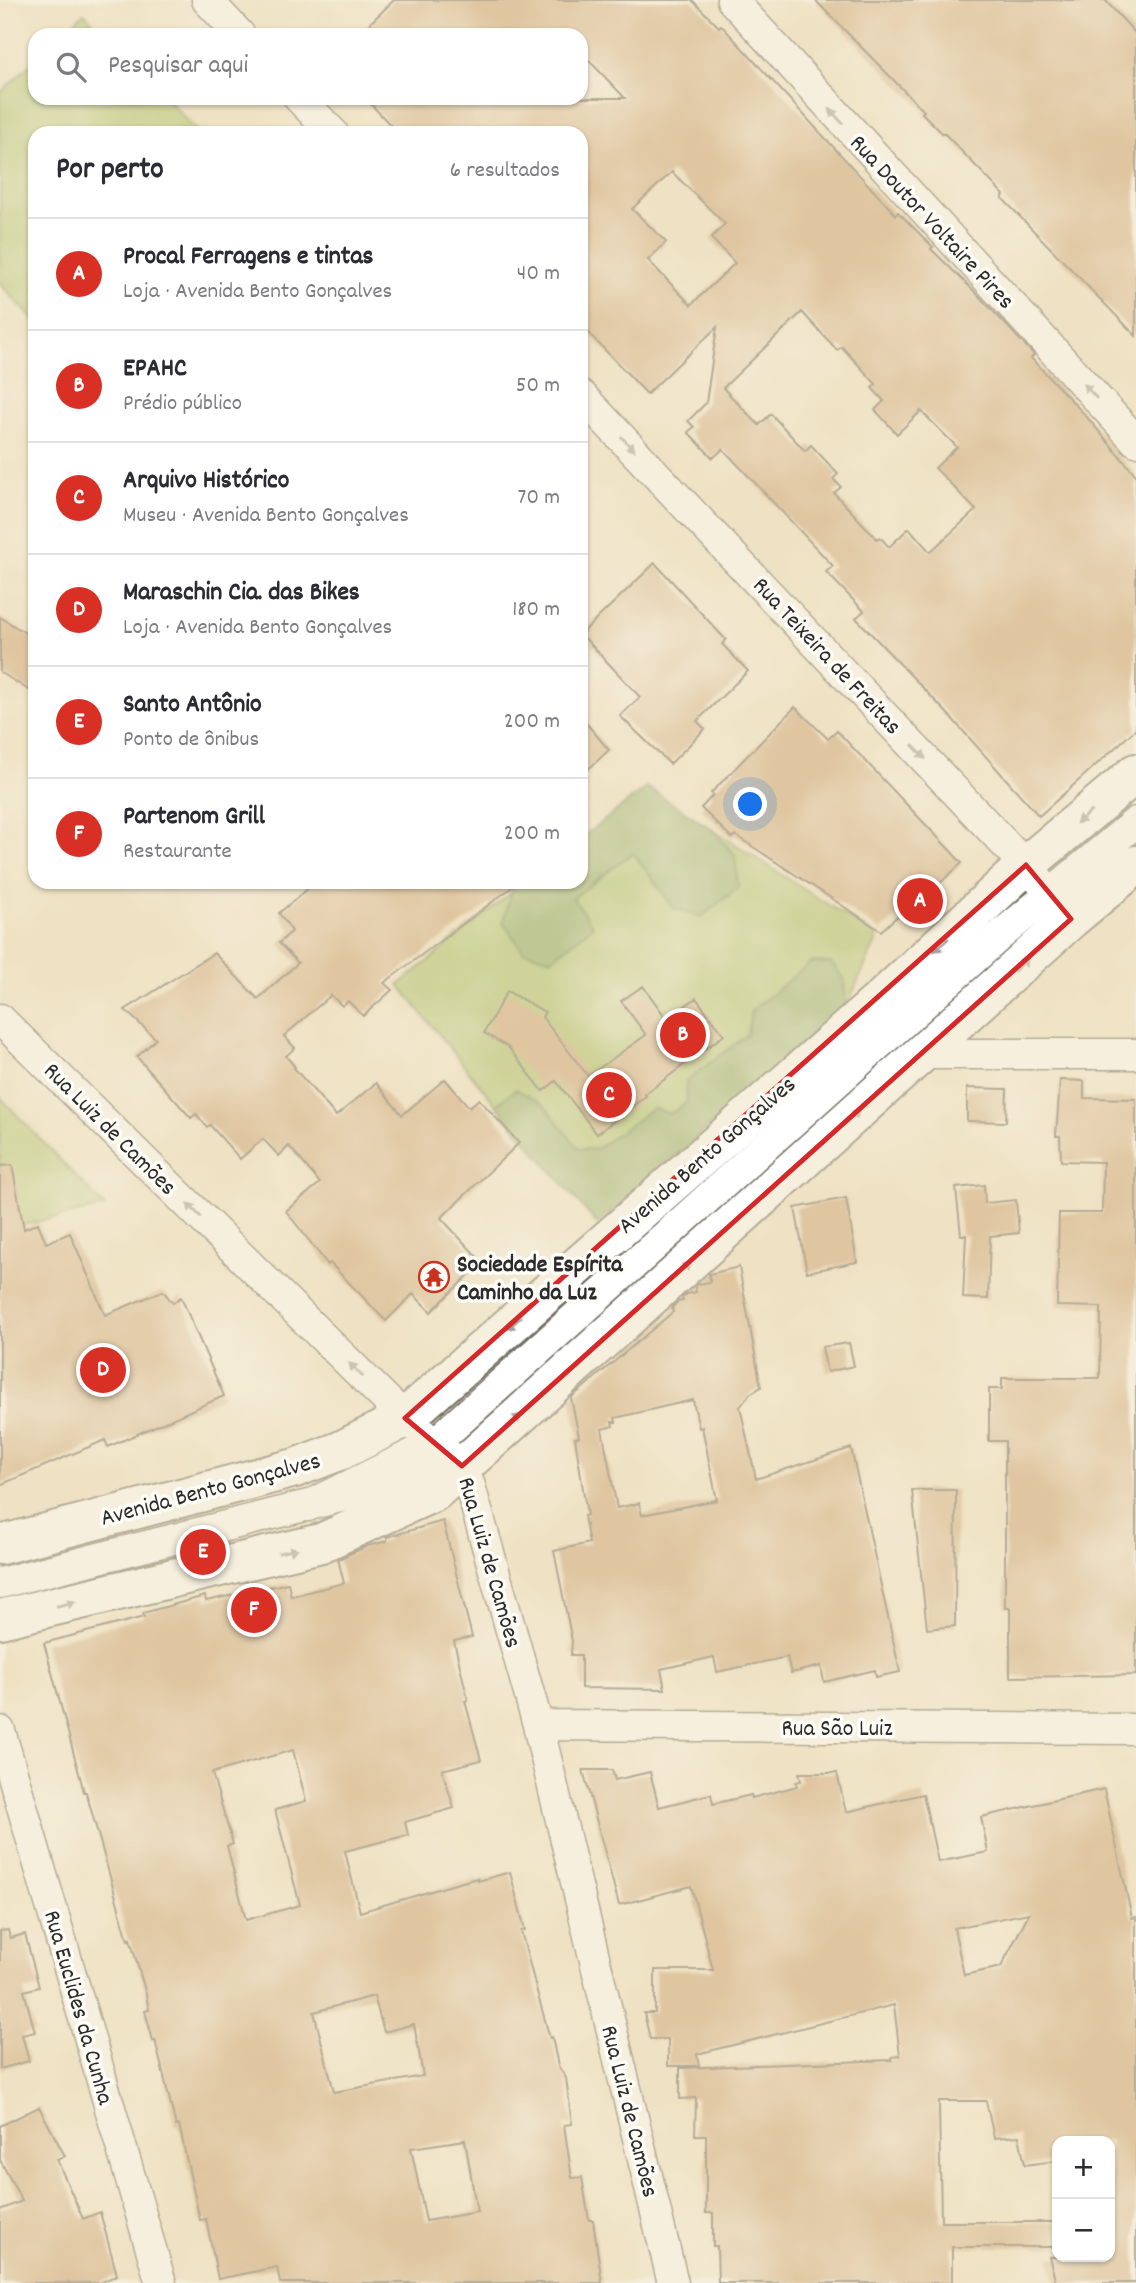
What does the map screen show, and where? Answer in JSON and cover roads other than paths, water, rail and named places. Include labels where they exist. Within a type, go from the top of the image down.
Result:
[{"type":"main road","name":"Avenida Bento Gonçalves","points":[[0,1545],[295,1468],[342,1450],[405,1418],[885,996],[1026,864],[1136,773]]},
{"type":"main road","points":[[0,1619],[321,1543],[435,1492],[449,1455],[921,1054],[1061,906],[1136,865]]},
{"type":"street","points":[[206,0],[233,28]]},
{"type":"street","name":"Rua Doutor Voltaire Pires","points":[[732,0],[1136,441]]},
{"type":"street","points":[[305,105],[324,126]]},
{"type":"street","name":"Rua Teixeira de Freitas","points":[[588,402],[1026,864],[1061,906]]},
{"type":"street","points":[[0,1583],[308,1506],[449,1455],[996,939],[1061,906],[1136,822]]},
{"type":"street","name":"Rua Luiz de Camões","points":[[0,1018],[405,1418],[449,1455],[538,1725],[673,2283]]},
{"type":"street","points":[[921,1054],[1136,1054]]},
{"type":"street","points":[[308,1506],[405,1418]]},
{"type":"street","name":"Rua São Luiz","points":[[538,1725],[1136,1729]]},
{"type":"street","name":"Rua Euclides da Cunha","points":[[0,1731],[161,2283]]},
{"type":"place","name":"Procal Ferragens e tintas","points":[[920,901]]},
{"type":"place","name":"EPAHC","points":[[683,1035]]},
{"type":"place","name":"Arquivo Histórico","points":[[609,1095]]},
{"type":"place","name":"Sociedade Espírita Caminho da Luz","points":[[434,1277]]},
{"type":"place","name":"Maraschin Cia. das Bikes","points":[[103,1370]]},
{"type":"place","name":"Santo Antônio","points":[[203,1552]]},
{"type":"place","name":"Partenom Grill","points":[[254,1610]]}]
